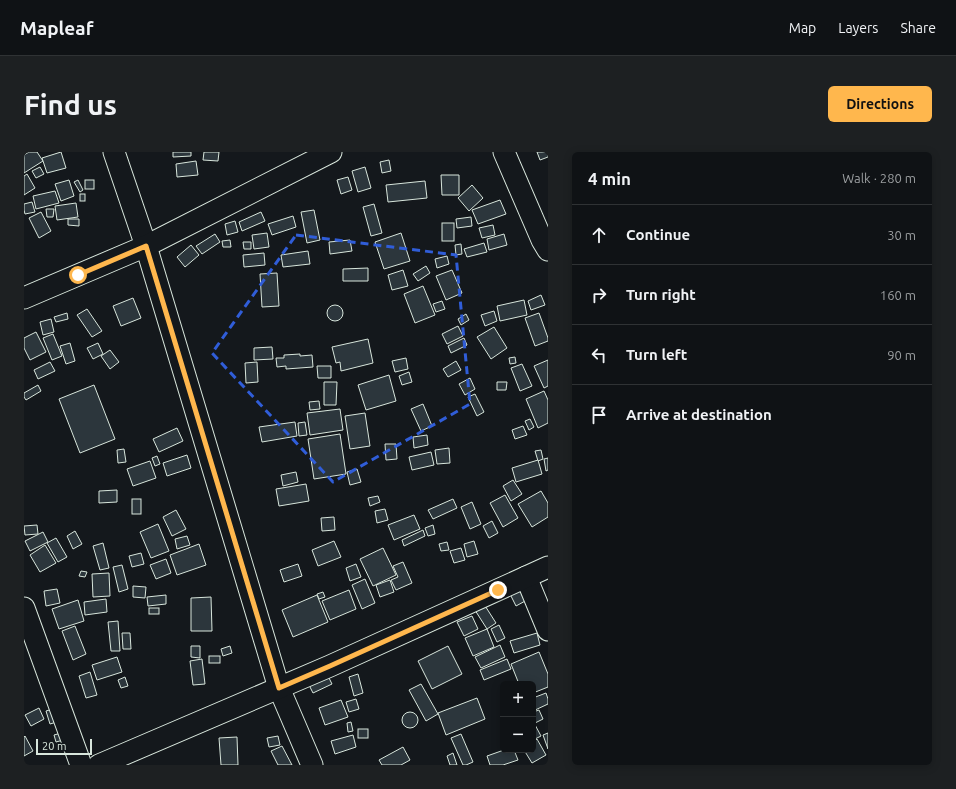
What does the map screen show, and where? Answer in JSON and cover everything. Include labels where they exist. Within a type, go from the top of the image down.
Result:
[{"type":"street","points":[[114,152],[146,246],[279,688],[312,765]]},
{"type":"street","points":[[24,298],[146,246],[330,152]]},
{"type":"street","points":[[504,152],[542,240],[548,250]]},
{"type":"street","points":[[99,765],[330,666],[548,567]]},
{"type":"street","points":[[526,577],[548,630]]},
{"type":"street","points":[[24,608],[81,765]]},
{"type":"highlighted area","points":[[296,235],[456,255],[470,404],[333,482],[212,353]]},
{"type":"building","points":[[29,152],[37,152],[43,161],[24,173],[24,155]]},
{"type":"building","points":[[61,152],[66,168],[47,173],[42,158]]},
{"type":"building","points":[[173,152],[191,152],[191,156],[173,157]]},
{"type":"building","points":[[204,152],[219,152],[218,161],[203,160]]},
{"type":"building","points":[[537,152],[548,152],[548,157],[540,160]]},
{"type":"building","points":[[389,160],[391,171],[382,173],[380,162]]},
{"type":"building","points":[[196,161],[198,175],[177,177],[176,164]]},
{"type":"building","points":[[40,167],[44,174],[36,178],[32,171]]},
{"type":"building","points":[[365,167],[371,188],[358,192],[352,171]]},
{"type":"building","points":[[27,174],[35,188],[24,195],[24,176]]},
{"type":"building","points":[[441,175],[459,175],[459,195],[442,195]]},
{"type":"building","points":[[348,177],[352,190],[341,194],[337,180]]},
{"type":"building","points":[[69,180],[74,196],[61,201],[55,184]]},
{"type":"building","points":[[78,180],[83,190],[80,192],[74,182]]},
{"type":"building","points":[[85,180],[94,180],[94,189],[85,189]]},
{"type":"building","points":[[425,181],[427,198],[388,202],[386,185]]},
{"type":"building","points":[[472,185],[483,198],[469,211],[458,198]]},
{"type":"building","points":[[55,191],[59,203],[36,209],[33,196]]},
{"type":"building","points":[[80,194],[85,194],[85,201],[80,201]]},
{"type":"building","points":[[500,200],[506,214],[478,224],[472,210]]},
{"type":"building","points":[[32,202],[35,212],[25,214],[24,204]]},
{"type":"building","points":[[76,203],[78,217],[57,220],[55,206]]},
{"type":"building","points":[[374,204],[382,233],[371,236],[363,207]]},
{"type":"building","points":[[46,209],[54,209],[53,217],[47,217]]},
{"type":"building","points":[[314,210],[320,240],[307,243],[301,212]]},
{"type":"building","points":[[41,212],[51,231],[39,238],[29,218]]},
{"type":"building","points":[[261,212],[265,221],[242,231],[239,222]]},
{"type":"building","points":[[293,216],[296,227],[272,235],[268,224]]},
{"type":"building","points":[[471,217],[472,226],[457,228],[456,219]]},
{"type":"building","points":[[68,219],[79,219],[79,226],[68,225]]},
{"type":"building","points":[[235,221],[238,232],[227,235],[225,224]]},
{"type":"building","points":[[442,223],[454,223],[454,241],[442,241]]},
{"type":"building","points":[[493,225],[495,235],[482,238],[479,228]]},
{"type":"building","points":[[267,233],[269,247],[254,249],[252,235]]},
{"type":"building","points":[[401,233],[410,261],[384,269],[375,242]]},
{"type":"building","points":[[215,234],[220,242],[202,254],[196,246]]},
{"type":"building","points":[[504,234],[507,245],[489,250],[487,239]]},
{"type":"building","points":[[230,240],[231,247],[223,247],[222,241]]},
{"type":"building","points":[[350,240],[352,251],[330,254],[329,242]]},
{"type":"building","points":[[243,242],[251,242],[251,249],[244,249]]},
{"type":"building","points":[[484,243],[487,252],[467,257],[464,249]]},
{"type":"building","points":[[461,244],[462,254],[456,255],[455,245]]},
{"type":"building","points":[[191,245],[199,255],[185,267],[177,257]]},
{"type":"building","points":[[308,251],[310,264],[283,267],[281,255]]},
{"type":"building","points":[[264,253],[265,265],[244,267],[243,255]]},
{"type":"building","points":[[447,256],[449,264],[437,268],[435,259]]},
{"type":"building","points":[[426,266],[430,273],[418,281],[413,274]]},
{"type":"building","points":[[368,268],[368,281],[343,281],[343,269]]},
{"type":"building","points":[[403,270],[408,286],[392,290],[388,275]]},
{"type":"building","points":[[452,270],[462,293],[446,300],[436,276]]},
{"type":"building","points":[[277,273],[279,306],[262,307],[260,274]]},
{"type":"building","points":[[423,286],[435,315],[415,323],[404,294]]},
{"type":"building","points":[[541,295],[545,305],[531,310],[528,301]]},
{"type":"building","points":[[133,298],[141,318],[121,326],[113,306]]},
{"type":"building","points":[[524,300],[527,315],[500,321],[497,306]]},
{"type":"building","points":[[442,301],[445,309],[436,312],[433,304]]},
{"type":"building","points":[[335,305],[342,310],[343,313],[338,320],[335,321],[328,316],[327,313],[332,306]]},
{"type":"building","points":[[87,309],[102,331],[92,337],[77,315]]},
{"type":"building","points":[[494,311],[497,321],[485,326],[481,315]]},
{"type":"building","points":[[67,313],[68,319],[56,322],[54,317]]},
{"type":"building","points":[[539,313],[548,341],[535,346],[525,318]]},
{"type":"building","points":[[466,314],[469,320],[461,325],[458,319]]},
{"type":"building","points":[[51,319],[54,332],[43,335],[40,322]]},
{"type":"building","points":[[458,326],[463,336],[447,344],[442,334]]},
{"type":"building","points":[[494,327],[507,348],[491,359],[477,337]]},
{"type":"building","points":[[36,332],[46,352],[30,360],[24,348],[24,338]]},
{"type":"building","points":[[53,334],[62,356],[52,360],[43,338]]},
{"type":"building","points":[[464,338],[467,345],[451,353],[448,346]]},
{"type":"building","points":[[368,339],[373,363],[341,371],[340,362],[336,363],[332,347]]},
{"type":"building","points":[[70,343],[75,361],[66,364],[60,346]]},
{"type":"building","points":[[98,343],[103,354],[93,359],[87,348]]},
{"type":"building","points":[[272,347],[273,359],[254,360],[254,348]]},
{"type":"building","points":[[110,350],[119,362],[110,369],[101,356]]},
{"type":"building","points":[[300,354],[300,356],[312,355],[313,367],[286,369],[286,366],[277,367],[276,358],[284,358],[284,355]]},
{"type":"building","points":[[515,357],[516,363],[510,364],[509,358]]},
{"type":"building","points":[[406,358],[408,369],[395,372],[392,361]]},
{"type":"building","points":[[548,360],[548,386],[544,388],[534,366]]},
{"type":"building","points":[[456,361],[461,370],[448,377],[443,369]]},
{"type":"building","points":[[50,362],[55,371],[38,379],[34,370]]},
{"type":"building","points":[[257,362],[258,382],[246,383],[245,363]]},
{"type":"building","points":[[522,364],[532,386],[520,391],[511,368]]},
{"type":"building","points":[[317,366],[331,366],[331,378],[318,378]]},
{"type":"building","points":[[409,372],[412,382],[402,385],[399,376]]},
{"type":"building","points":[[389,375],[396,401],[366,410],[358,385]]},
{"type":"building","points":[[470,378],[475,389],[465,395],[459,384]]},
{"type":"building","points":[[324,382],[337,382],[336,405],[324,405]]},
{"type":"building","points":[[497,382],[507,382],[506,390],[497,390]]},
{"type":"building","points":[[38,385],[41,391],[26,400],[24,393]]},
{"type":"building","points":[[94,385],[115,439],[80,453],[59,399]]},
{"type":"building","points":[[544,391],[548,400],[548,423],[538,428],[526,399]]},
{"type":"building","points":[[475,394],[484,412],[477,416],[468,397]]},
{"type":"building","points":[[319,401],[320,409],[310,410],[309,402]]},
{"type":"building","points":[[423,404],[432,426],[421,431],[411,409]]},
{"type":"building","points":[[340,409],[343,430],[310,435],[307,413]]},
{"type":"building","points":[[365,413],[370,446],[350,449],[345,416]]},
{"type":"building","points":[[530,419],[534,427],[529,430],[525,421]]},
{"type":"building","points":[[295,422],[297,436],[262,442],[259,427]]},
{"type":"building","points":[[305,422],[307,435],[299,436],[298,423]]},
{"type":"building","points":[[523,426],[527,435],[515,439],[512,430]]},
{"type":"building","points":[[177,428],[183,441],[159,452],[153,439]]},
{"type":"building","points":[[340,434],[346,474],[314,479],[308,439]]},
{"type":"building","points":[[427,435],[428,445],[414,448],[413,437]]},
{"type":"building","points":[[385,444],[396,444],[397,459],[386,460]]},
{"type":"building","points":[[449,448],[450,463],[437,464],[435,450]]},
{"type":"building","points":[[124,449],[126,462],[118,463],[117,450]]},
{"type":"building","points":[[541,450],[543,459],[538,461],[535,451]]},
{"type":"building","points":[[431,452],[434,465],[412,470],[409,457]]},
{"type":"building","points":[[187,455],[191,468],[167,476],[163,463]]},
{"type":"building","points":[[157,456],[160,464],[155,466],[152,458]]},
{"type":"building","points":[[548,458],[548,470],[546,471],[544,459]]},
{"type":"building","points":[[538,460],[542,474],[516,482],[512,468]]},
{"type":"building","points":[[150,461],[156,478],[133,486],[127,469]]},
{"type":"building","points":[[357,469],[361,482],[350,485],[347,472]]},
{"type":"building","points":[[296,472],[298,482],[283,486],[281,475]]},
{"type":"building","points":[[513,480],[522,494],[511,501],[503,486]]},
{"type":"building","points":[[306,484],[309,501],[279,506],[276,489]]},
{"type":"building","points":[[117,490],[117,502],[99,503],[99,491]]},
{"type":"building","points":[[541,491],[548,503],[548,517],[532,527],[518,504]]},
{"type":"building","points":[[505,495],[518,518],[503,527],[490,503]]},
{"type":"building","points":[[378,496],[380,502],[370,506],[368,498]]},
{"type":"building","points":[[132,499],[141,499],[141,514],[132,514]]},
{"type":"building","points":[[453,499],[457,508],[433,519],[428,510]]},
{"type":"building","points":[[472,502],[481,524],[470,529],[461,507]]},
{"type":"building","points":[[385,509],[388,520],[377,523],[375,511]]},
{"type":"building","points":[[176,510],[186,529],[172,536],[163,517]]},
{"type":"building","points":[[414,515],[420,529],[394,540],[388,525]]},
{"type":"building","points":[[334,517],[335,530],[322,531],[321,518]]},
{"type":"building","points":[[492,521],[498,533],[489,538],[483,526]]},
{"type":"building","points":[[158,524],[169,551],[151,558],[140,532]]},
{"type":"building","points":[[37,525],[38,534],[25,535],[24,526]]},
{"type":"building","points":[[433,525],[435,534],[428,536],[425,528]]},
{"type":"building","points":[[423,530],[425,536],[404,546],[402,540]]},
{"type":"building","points":[[75,531],[82,544],[73,549],[67,536]]},
{"type":"building","points":[[43,532],[48,542],[30,551],[25,541]]},
{"type":"building","points":[[187,536],[190,545],[177,549],[175,539]]},
{"type":"building","points":[[56,538],[67,557],[58,562],[47,543]]},
{"type":"building","points":[[334,541],[341,557],[318,566],[312,550]]},
{"type":"building","points":[[474,541],[478,554],[467,557],[464,544]]},
{"type":"building","points":[[447,542],[449,550],[441,551],[439,544]]},
{"type":"building","points":[[103,543],[109,568],[100,570],[93,546]]},
{"type":"building","points":[[199,544],[206,565],[177,575],[170,555]]},
{"type":"building","points":[[45,545],[56,563],[40,572],[30,555]]},
{"type":"building","points":[[383,548],[396,575],[373,586],[360,559]]},
{"type":"building","points":[[461,548],[465,560],[454,563],[450,551]]},
{"type":"building","points":[[141,553],[144,564],[132,567],[129,556]]},
{"type":"building","points":[[166,559],[171,573],[156,579],[150,565]]},
{"type":"building","points":[[403,562],[412,583],[396,590],[391,580],[398,577],[393,566]]},
{"type":"building","points":[[298,564],[302,576],[284,582],[280,570]]},
{"type":"building","points":[[356,564],[361,577],[350,581],[346,568]]},
{"type":"building","points":[[122,565],[128,589],[119,592],[113,567]]},
{"type":"building","points":[[81,571],[87,572],[85,577],[79,576]]},
{"type":"building","points":[[109,573],[110,596],[93,597],[92,574]]},
{"type":"building","points":[[365,579],[375,603],[362,609],[352,585]]},
{"type":"building","points":[[390,580],[394,592],[380,597],[376,585]]},
{"type":"building","points":[[133,586],[146,587],[145,598],[133,597]]},
{"type":"building","points":[[520,586],[527,600],[516,606],[509,592]]},
{"type":"building","points":[[57,589],[60,603],[46,606],[44,591]]},
{"type":"building","points":[[349,590],[356,609],[330,620],[322,601]]},
{"type":"building","points":[[323,592],[325,597],[319,599],[317,594]]},
{"type":"building","points":[[166,595],[166,604],[148,606],[147,597]]},
{"type":"building","points":[[317,595],[328,622],[293,637],[282,610]]},
{"type":"building","points":[[211,597],[212,631],[191,631],[191,598]]},
{"type":"building","points":[[106,599],[107,612],[85,615],[84,602]]},
{"type":"building","points":[[78,600],[84,621],[59,629],[52,609]]},
{"type":"building","points":[[482,601],[496,623],[487,629],[473,607]]},
{"type":"building","points":[[149,608],[159,608],[159,614],[149,614]]},
{"type":"building","points":[[472,616],[478,629],[464,636],[457,622]]},
{"type":"building","points":[[118,621],[120,651],[111,651],[108,622]]},
{"type":"building","points":[[499,625],[505,638],[497,642],[491,629]]},
{"type":"building","points":[[75,626],[86,654],[73,660],[62,631]]},
{"type":"building","points":[[487,629],[494,647],[473,656],[465,638]]},
{"type":"building","points":[[122,633],[130,633],[131,649],[123,649]]},
{"type":"building","points":[[537,633],[540,645],[514,653],[510,641]]},
{"type":"building","points":[[500,645],[505,657],[481,668],[475,657]]},
{"type":"building","points":[[191,646],[200,646],[200,658],[191,657]]},
{"type":"building","points":[[230,646],[232,653],[223,656],[221,649]]},
{"type":"building","points":[[448,646],[462,674],[432,689],[418,661]]},
{"type":"building","points":[[539,652],[548,674],[548,687],[536,692],[536,681],[518,681],[511,664]]},
{"type":"building","points":[[209,656],[220,656],[220,663],[209,663]]},
{"type":"building","points":[[117,657],[122,672],[97,680],[92,665]]},
{"type":"building","points":[[202,659],[205,684],[193,685],[190,661]]},
{"type":"building","points":[[507,659],[511,669],[484,680],[480,670]]},
{"type":"building","points":[[90,672],[97,695],[86,698],[79,676]]},
{"type":"building","points":[[327,674],[332,684],[313,693],[308,683]]},
{"type":"building","points":[[358,674],[363,693],[354,696],[349,677]]},
{"type":"building","points":[[125,677],[128,686],[121,688],[118,680]]},
{"type":"building","points":[[421,684],[438,714],[426,721],[409,690]]},
{"type":"building","points":[[546,693],[548,704],[536,710],[536,697]]},
{"type":"building","points":[[477,698],[485,719],[446,735],[438,713]]},
{"type":"building","points":[[356,699],[359,709],[349,712],[346,702]]},
{"type":"building","points":[[341,700],[348,717],[325,725],[319,708]]},
{"type":"building","points":[[39,708],[44,719],[31,726],[25,715]]},
{"type":"building","points":[[56,708],[60,721],[50,724],[46,711]]},
{"type":"building","points":[[539,710],[543,719],[536,722],[536,717],[536,711]]},
{"type":"building","points":[[410,712],[417,717],[418,720],[413,727],[410,728],[403,723],[402,720],[407,713]]},
{"type":"building","points":[[351,722],[353,731],[348,732],[347,723]]},
{"type":"building","points":[[536,727],[541,736],[536,738]]},
{"type":"building","points":[[358,729],[368,729],[368,738],[358,738]]},
{"type":"building","points":[[65,732],[67,739],[56,742],[54,735]]},
{"type":"building","points":[[548,733],[548,749],[543,735]]},
{"type":"building","points":[[461,734],[473,762],[466,765],[463,765],[451,738]]},
{"type":"building","points":[[353,735],[356,747],[335,754],[331,741]]},
{"type":"building","points":[[25,736],[33,751],[24,756],[24,737]]},
{"type":"building","points":[[278,736],[280,745],[269,747],[267,738]]},
{"type":"building","points":[[237,737],[238,765],[221,765],[219,738]]},
{"type":"building","points":[[537,739],[546,755],[532,763],[526,753],[536,753]]},
{"type":"building","points":[[282,746],[292,765],[278,765],[271,751]]},
{"type":"building","points":[[403,747],[410,760],[401,765],[382,765],[379,760]]},
{"type":"building","points":[[500,751],[500,753],[515,753],[518,760],[503,765],[490,765],[487,756]]},
{"type":"building","points":[[453,753],[457,765],[450,765],[447,756]]},
{"type":"route","points":[[78,275],[146,246],[279,688],[498,590]]}]
